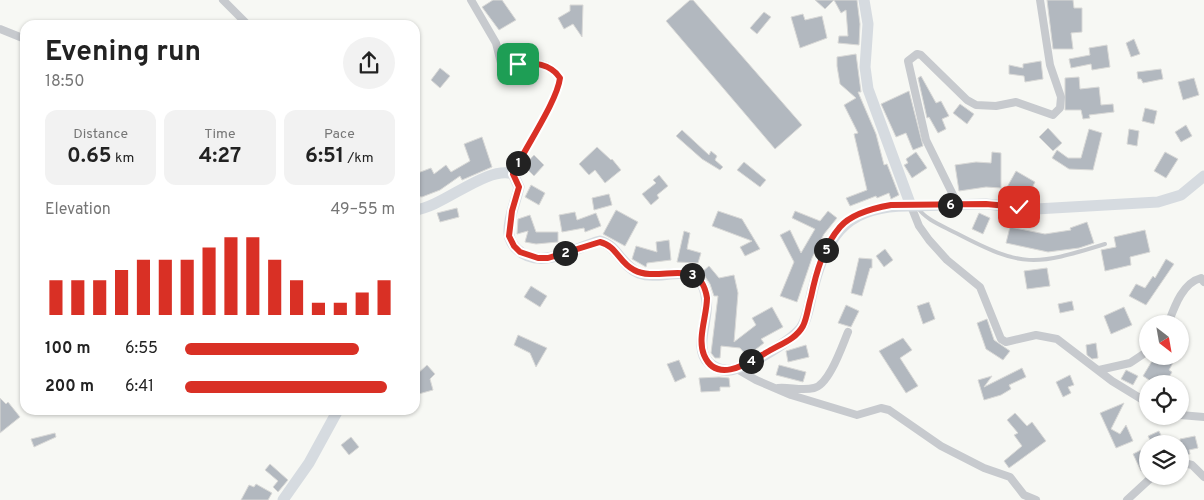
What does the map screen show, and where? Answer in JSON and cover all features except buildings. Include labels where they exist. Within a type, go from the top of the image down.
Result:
[{"type":"street","points":[[223,0],[243,20]]},
{"type":"street","points":[[471,0],[496,43],[501,63],[504,66],[534,62],[557,74],[560,78],[556,93],[524,150],[513,174],[519,187],[510,218],[509,236],[514,246],[520,252],[538,258],[548,258],[600,242],[608,244],[615,249],[623,262],[639,273],[647,275],[680,272],[697,277],[706,291],[707,298],[703,340],[704,355],[715,368],[721,370],[737,369],[798,333],[806,316],[822,257],[841,225],[852,218],[880,207],[986,204],[1036,209],[1158,202],[1181,195],[1204,176]]},
{"type":"street","points":[[864,0],[868,24],[865,67],[868,89],[914,206],[919,226],[947,260],[980,287],[1001,339],[1006,342],[1036,335],[1057,339],[1139,397]]},
{"type":"street","points":[[958,205],[926,140],[908,61],[917,54],[921,55],[967,100],[976,105],[996,106],[1016,102],[1053,115],[1060,108],[1061,97],[1050,65],[1040,0]]},
{"type":"street","points":[[0,29],[20,37]]},
{"type":"street","points":[[420,209],[435,205],[462,188],[499,173],[513,174]]},
{"type":"street","points":[[1172,315],[1180,296],[1189,284],[1201,278],[1204,282]]},
{"type":"street","points":[[776,389],[814,388],[820,386],[830,371],[848,332]]},
{"type":"street","points":[[1099,370],[1130,364],[1139,358]]},
{"type":"street","points":[[737,369],[776,389],[857,415],[881,408],[889,410],[941,446],[984,468],[1010,477],[1024,495],[1036,500]]},
{"type":"street","points":[[283,500],[309,463],[335,415]]},
{"type":"street","points":[[1189,416],[1204,417]]},
{"type":"street","points":[[1189,464],[1204,477]]},
{"type":"street","points":[[1127,500],[1143,485]]},
{"type":"lane","points":[[914,206],[928,218],[961,235],[993,251],[1021,260],[1055,259],[1105,244]]},
{"type":"route","points":[[518,64],[534,62],[551,70],[560,78],[556,93],[524,150],[513,174],[517,179],[519,187],[509,224],[509,236],[514,246],[520,252],[529,256],[548,258],[600,242],[608,244],[615,249],[623,262],[639,273],[647,275],[680,272],[697,277],[706,291],[707,298],[702,349],[710,364],[721,370],[737,369],[798,333],[803,326],[822,257],[834,234],[841,225],[852,218],[865,212],[891,205],[986,204],[1019,207]]}]
